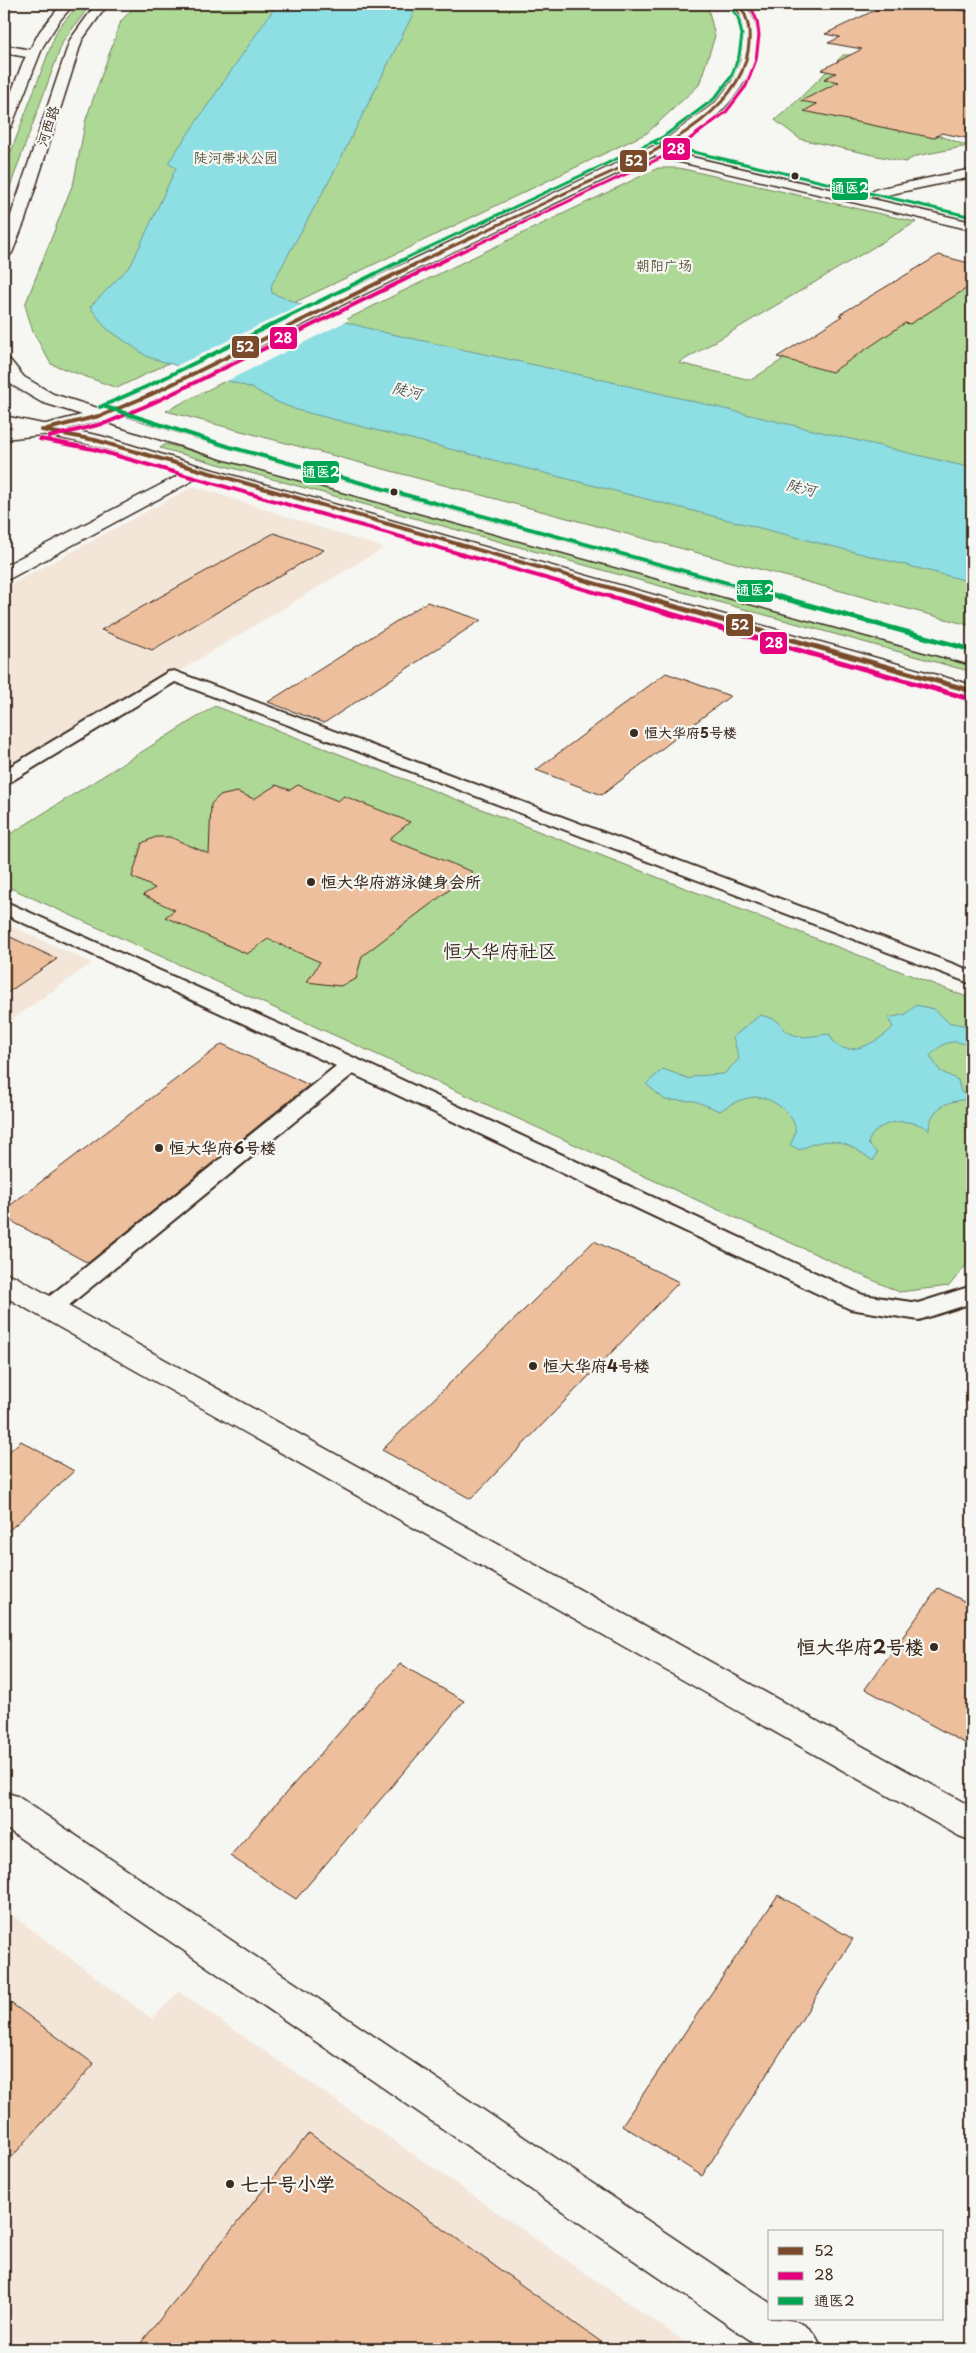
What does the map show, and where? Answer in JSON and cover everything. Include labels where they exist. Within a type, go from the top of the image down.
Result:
[{"type":"street","points":[[4,128],[32,54],[55,17],[68,4]]},
{"type":"street","name":"河西路","points":[[4,253],[18,220],[76,40],[102,4]]},
{"type":"street","points":[[4,434],[42,430],[103,415],[152,394],[344,298],[667,145],[698,124],[733,92],[746,63],[751,39],[747,12],[739,4]]},
{"type":"street","points":[[4,49],[32,54]]},
{"type":"street","points":[[667,145],[972,214]]},
{"type":"street","points":[[653,152],[972,226]]},
{"type":"street","points":[[877,193],[972,173]]},
{"type":"street","points":[[4,364],[18,381],[47,398],[237,458],[972,659]]},
{"type":"street","points":[[4,421],[95,440],[972,691]]},
{"type":"street","points":[[4,574],[197,470]]},
{"type":"street","points":[[4,1283],[972,1826]]},
{"type":"street","points":[[4,1807],[800,2349]]},
{"type":"lane","points":[[4,778],[174,676],[972,978]]},
{"type":"lane","points":[[4,907],[351,1065],[858,1303],[919,1312],[972,1294]]},
{"type":"lane","points":[[49,1309],[351,1065]]},
{"type":"shaded area","points":[[194,486],[383,548],[4,777],[4,588]]},
{"type":"shaded area","points":[[4,923],[92,963],[4,1025]]},
{"type":"shaded area","name":"七十号小学","points":[[4,1909],[152,2019],[179,1992],[695,2349],[4,2349]]},
{"type":"green space","points":[[79,4],[91,4],[63,41],[4,203],[4,170],[58,29]]},
{"type":"green space","name":"陡河带状公园","points":[[137,4],[707,4],[715,36],[699,85],[647,133],[117,388],[51,364],[33,332],[25,305],[74,181],[86,119],[121,21]]},
{"type":"green space","points":[[843,55],[901,55],[863,108],[968,146],[916,156],[905,162],[800,139],[775,120]]},
{"type":"green space","name":"朝阳广场","points":[[658,168],[679,168],[916,222],[679,363],[751,380],[925,267],[972,278],[972,626],[166,411],[397,294]]},
{"type":"green space","points":[[166,444],[972,664],[972,672],[160,448]]},
{"type":"green space","points":[[215,706],[972,999],[972,1258],[949,1286],[899,1292],[4,885],[4,838]]},
{"type":"water","name":"陡河","points":[[277,4],[418,4],[335,170],[271,286],[272,293],[345,322],[382,332],[595,378],[972,468],[972,582],[297,410],[277,402],[252,388],[148,357],[106,328],[90,307],[131,265],[176,168],[168,163]]},
{"type":"water","points":[[916,1005],[934,1009],[948,1022],[972,1027],[972,1044],[948,1043],[941,1046],[930,1056],[940,1071],[958,1080],[961,1092],[972,1099],[957,1101],[943,1106],[933,1115],[929,1130],[913,1123],[903,1122],[894,1122],[878,1129],[868,1144],[877,1153],[873,1161],[856,1149],[838,1142],[820,1142],[800,1150],[790,1145],[795,1126],[785,1111],[774,1102],[756,1097],[746,1098],[720,1111],[695,1101],[665,1100],[646,1084],[663,1069],[690,1079],[695,1076],[724,1074],[739,1059],[733,1037],[760,1015],[778,1021],[784,1030],[794,1035],[804,1037],[830,1034],[835,1043],[842,1048],[850,1049],[870,1044],[879,1039],[893,1027],[888,1018],[906,1014]]},
{"type":"pier","points":[[305,303],[349,320],[225,382],[174,367]]},
{"type":"building","points":[[888,4],[927,4],[972,12],[972,139],[941,133],[934,138],[804,111],[817,104],[801,101],[839,82],[824,79],[836,73],[821,70],[862,49],[828,43],[840,37],[825,34]]},
{"type":"building","points":[[939,255],[972,264],[972,285],[910,324],[905,323],[832,372],[777,357],[842,316],[839,315]]},
{"type":"building","points":[[274,533],[324,550],[152,650],[101,630]]},
{"type":"building","points":[[427,602],[481,620],[324,723],[268,702]]},
{"type":"building","name":"恒大华府5号楼","points":[[666,673],[730,696],[602,795],[536,770]]},
{"type":"building","name":"恒大华府游泳健身会所","points":[[276,785],[290,790],[298,785],[338,801],[344,796],[410,822],[389,839],[473,872],[362,956],[356,979],[340,986],[307,982],[320,962],[268,939],[247,954],[165,917],[175,910],[143,895],[155,888],[132,877],[142,843],[156,837],[170,837],[209,854],[211,804],[219,796],[237,792],[254,799]]},
{"type":"building","points":[[4,934],[57,959],[4,995]]},
{"type":"building","name":"恒大华府6号楼","points":[[222,1044],[309,1085],[88,1263],[4,1217],[4,1210]]},
{"type":"building","name":"恒大华府4号楼","points":[[594,1241],[679,1282],[471,1499],[382,1450]]},
{"type":"building","points":[[21,1441],[74,1471],[4,1535],[4,1456]]},
{"type":"building","name":"恒大华府2号楼","points":[[938,1588],[972,1605],[972,1747],[865,1689]]},
{"type":"building","points":[[400,1664],[464,1701],[296,1899],[230,1856]]},
{"type":"building","points":[[778,1895],[853,1939],[702,2176],[622,2125]]},
{"type":"building","points":[[4,1998],[94,2064],[4,2166]]},
{"type":"building","points":[[309,2133],[611,2349],[136,2349]]},
{"type":"transit line","name":"52","points":[[47,429],[103,415],[152,394],[344,298],[667,145],[720,105],[739,81],[747,59],[751,35],[745,13],[739,4]]},
{"type":"transit line","name":"28","points":[[49,437],[106,423],[155,402],[348,306],[671,153],[726,112],[746,86],[756,60],[759,35],[757,21],[750,4]]},
{"type":"transit line","name":"通医2","points":[[100,407],[148,386],[340,290],[663,137],[714,99],[731,77],[739,56],[742,35],[738,17],[732,9]]},
{"type":"transit line","name":"通医2","points":[[655,143],[972,217]]},
{"type":"transit line","name":"通医2","points":[[106,407],[230,447],[972,650]]},
{"type":"transit line","name":"52","points":[[42,430],[95,440],[197,471],[972,691]]},
{"type":"transit line","name":"28","points":[[40,439],[93,449],[970,699]]},
{"type":"place","name":"恒大华府5号楼","points":[[634,733]]},
{"type":"place","name":"恒大华府游泳健身会所","points":[[311,882]]},
{"type":"place","name":"恒大华府6号楼","points":[[159,1148]]},
{"type":"place","name":"恒大华府4号楼","points":[[533,1366]]},
{"type":"place","name":"恒大华府2号楼","points":[[934,1647]]},
{"type":"place","name":"七十号小学","points":[[230,2184]]},
{"type":"district","name":"恒大华府社区","points":[[500,951]]}]
